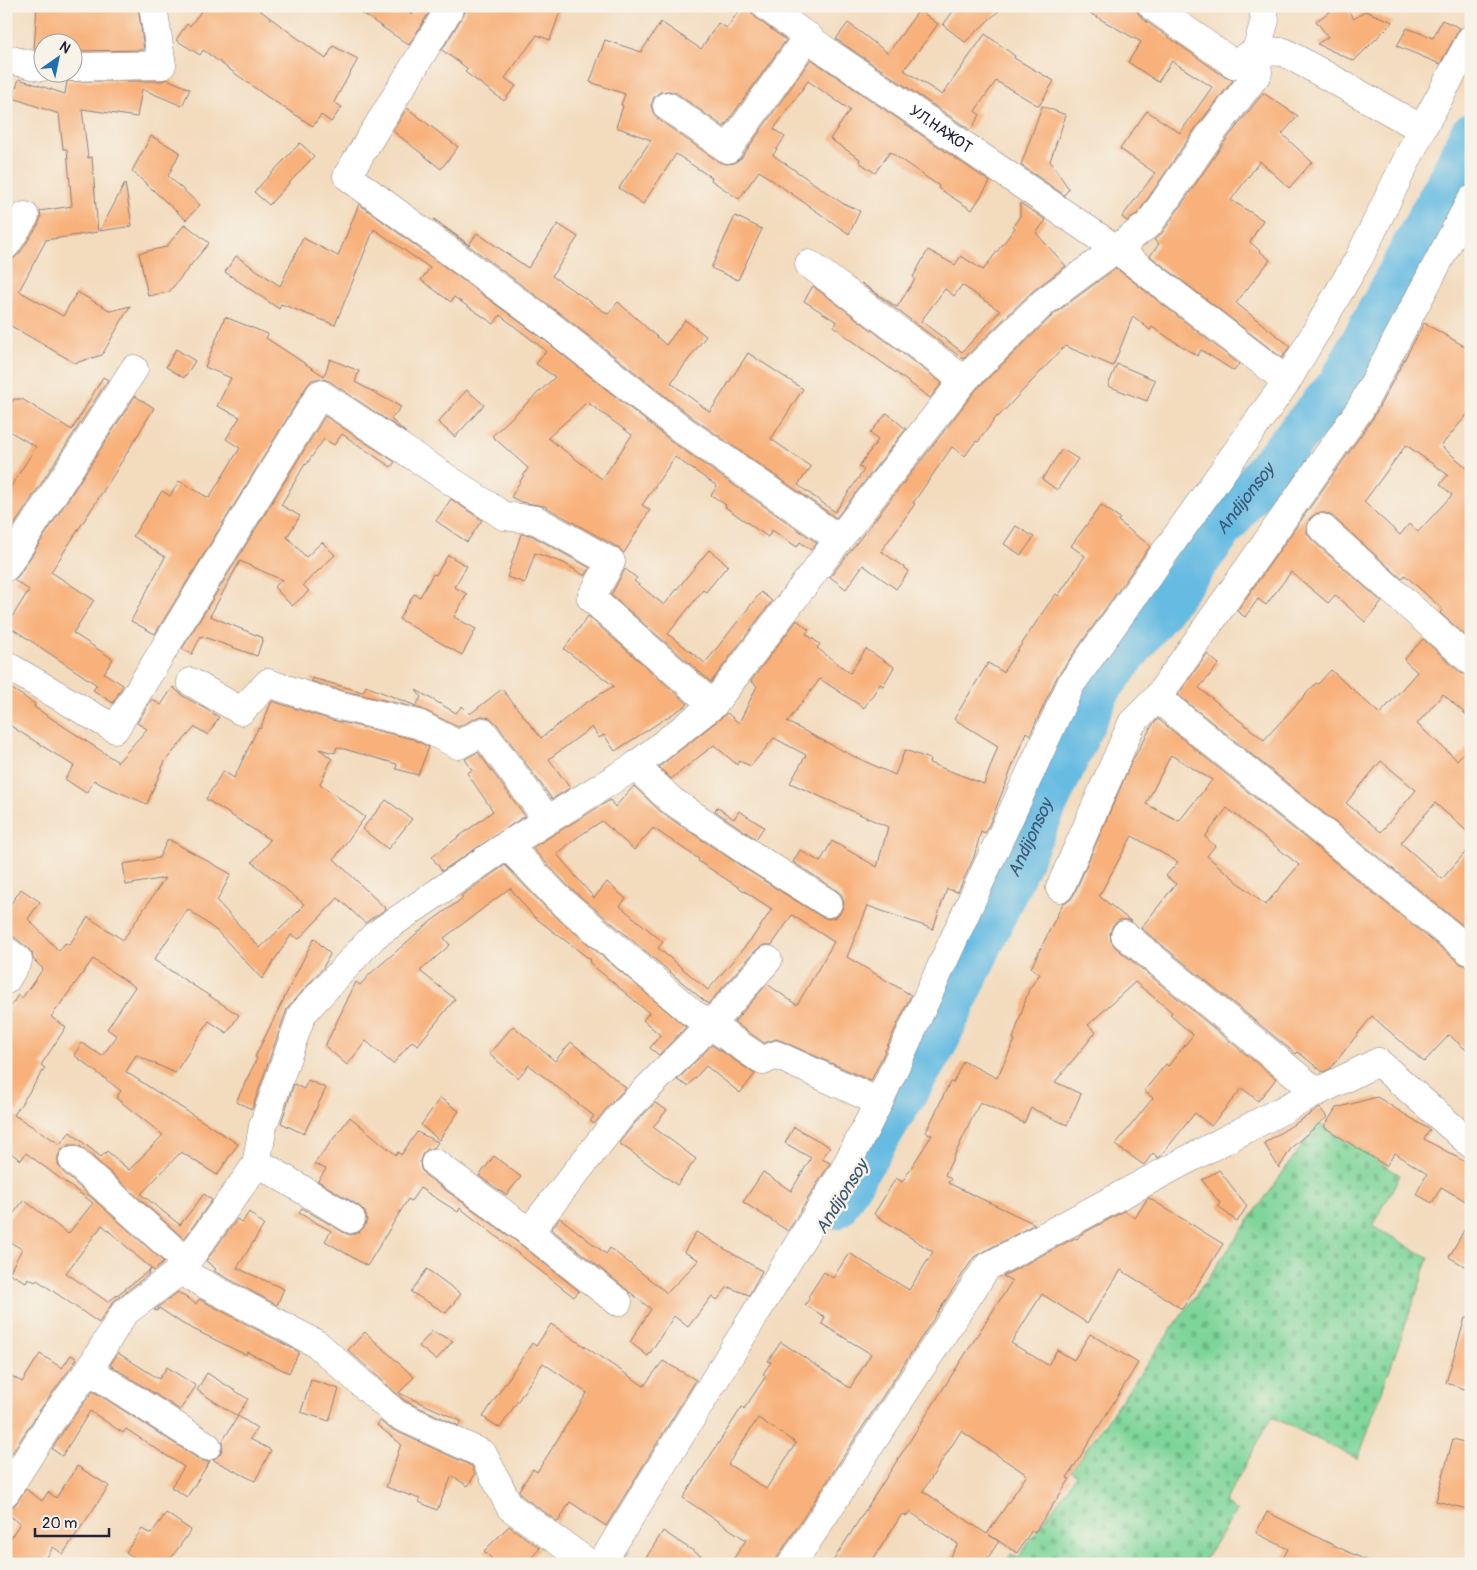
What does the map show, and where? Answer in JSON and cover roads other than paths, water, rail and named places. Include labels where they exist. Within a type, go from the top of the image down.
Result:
[{"type":"street","points":[[82,67],[162,65],[153,6]]},
{"type":"street","points":[[451,6],[347,176],[552,327],[684,431],[839,539]]},
{"type":"street","name":"УЛ.НАЖОТ","points":[[766,6],[837,59],[1116,249],[1287,381]]},
{"type":"street","points":[[1152,6],[1234,64],[1256,51],[1284,52],[1422,129]]},
{"type":"street","points":[[6,1492],[53,1418],[89,1370],[124,1313],[180,1271],[256,1165],[263,1126],[302,1014],[374,936],[507,845],[635,766],[713,705],[839,539],[964,380],[1044,302],[1149,224],[1210,135],[1258,73],[1256,51],[1265,20],[1262,6]]},
{"type":"street","points":[[667,106],[728,149],[808,36]]},
{"type":"street","points":[[601,1564],[843,1172],[879,1102],[1071,684],[1287,381],[1359,258],[1422,129],[1471,39]]},
{"type":"street","points":[[6,59],[32,65]]},
{"type":"street","points":[[1060,888],[1132,723],[1157,698],[1360,409],[1471,200]]},
{"type":"street","points":[[6,244],[25,216]]},
{"type":"street","points":[[810,264],[964,380]]},
{"type":"street","points":[[6,567],[134,369]]},
{"type":"street","points":[[6,665],[115,729],[320,394],[504,516],[536,520],[611,562],[591,598],[713,705]]},
{"type":"street","points":[[1322,528],[1471,661]]},
{"type":"street","points":[[191,682],[241,711],[268,683],[332,704],[418,724],[458,745],[483,732],[547,819]]},
{"type":"street","points":[[1157,698],[1469,947]]},
{"type":"street","points":[[635,766],[671,800],[752,856],[828,903]]},
{"type":"street","points":[[507,845],[558,898],[691,1012],[712,1024],[763,1061],[776,1055],[879,1102]]},
{"type":"street","points":[[1125,935],[1317,1092]]},
{"type":"street","points":[[6,951],[18,960],[6,980]]},
{"type":"street","points":[[529,1232],[622,1114],[712,1024],[768,960]]},
{"type":"street","points":[[792,1564],[987,1267],[1317,1092],[1378,1062],[1471,1144]]},
{"type":"street","points":[[73,1160],[179,1255],[180,1271]]},
{"type":"street","points":[[435,1163],[529,1232],[618,1302]]},
{"type":"street","points":[[256,1165],[268,1168],[351,1219]]},
{"type":"street","points":[[180,1271],[317,1344],[396,1414],[483,1454],[510,1507],[590,1564]]},
{"type":"street","points":[[89,1370],[207,1446]]},
{"type":"waterway","name":"Andijonsoy","points":[[835,1207],[934,1046],[1099,689],[1267,470],[1340,384],[1452,175],[1471,135]]}]
